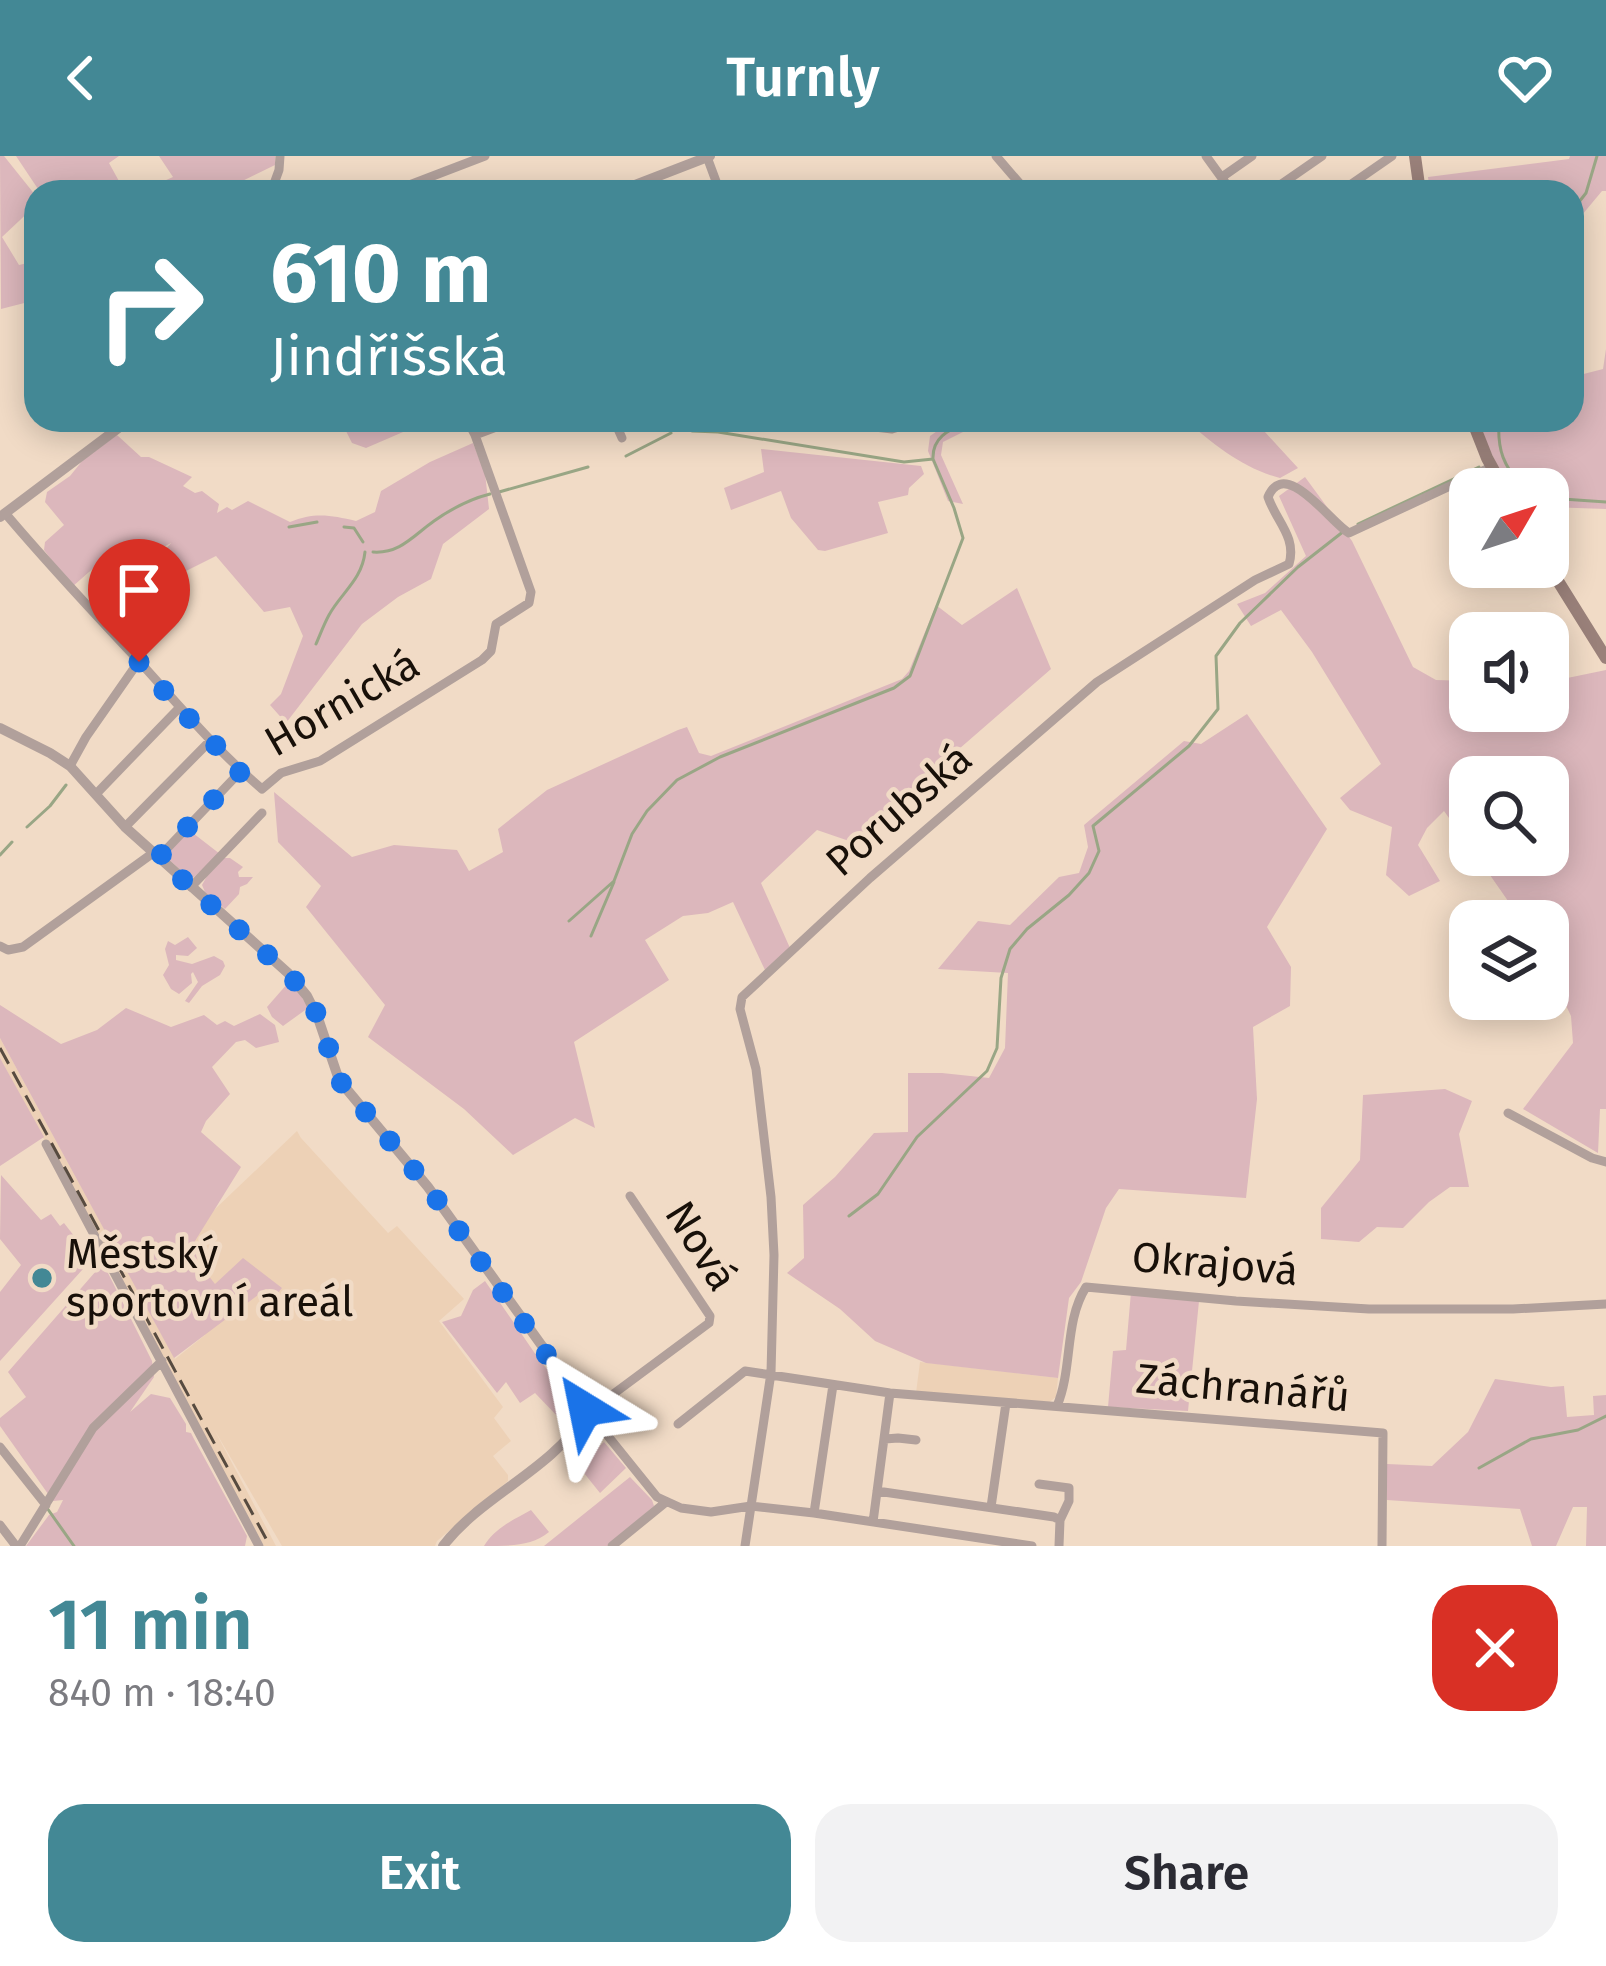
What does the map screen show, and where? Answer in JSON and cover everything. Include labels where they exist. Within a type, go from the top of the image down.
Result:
[{"type":"main road","points":[[1477,432],[1492,468]]},
{"type":"main road","points":[[1562,588],[1606,658]]},
{"type":"street","points":[[423,180],[485,156]]},
{"type":"street","points":[[648,180],[709,156]]},
{"type":"street","points":[[996,156],[1017,180]]},
{"type":"street","points":[[1206,156],[1224,180]]},
{"type":"street","points":[[1222,177],[1252,156]]},
{"type":"street","points":[[1287,180],[1322,156]]},
{"type":"street","points":[[1357,180],[1392,156]]},
{"type":"street","points":[[2,515],[113,432]]},
{"type":"street","name":"Hornická","points":[[2,515],[179,708],[262,789],[281,773],[320,760],[482,660],[491,651],[496,624],[529,603],[531,592],[473,432]]},
{"type":"street","points":[[475,435],[483,432]]},
{"type":"street","points":[[619,432],[622,438]]},
{"type":"street","name":"Porubská","points":[[745,1546],[771,1373],[774,1255],[756,1069],[740,1009],[742,998],[870,878],[1097,682],[1255,580],[1288,564],[1291,542],[1268,497],[1276,484],[1289,484],[1316,500],[1335,525],[1349,533],[1489,463]]},
{"type":"street","points":[[70,766],[139,662]]},
{"type":"street","points":[[96,794],[179,708]]},
{"type":"street","points":[[0,728],[70,766],[125,827],[288,973],[319,1018],[339,1080],[428,1187],[583,1403],[585,1415],[566,1440],[443,1546]]},
{"type":"street","points":[[125,827],[211,740]]},
{"type":"street","points":[[0,946],[8,950],[23,946],[156,856],[241,771]]},
{"type":"street","points":[[190,886],[262,812]]},
{"type":"street","points":[[1508,1113],[1606,1162]]},
{"type":"street","points":[[46,1144],[259,1546]]},
{"type":"street","name":"Nová","points":[[585,1415],[709,1323],[710,1316],[629,1196]]},
{"type":"street","name":"Okrajová","points":[[1057,1406],[1065,1388],[1075,1310],[1086,1287],[1369,1309],[1606,1304]]},
{"type":"street","points":[[0,1525],[18,1546],[93,1428],[162,1361]]},
{"type":"street","points":[[678,1424],[745,1371],[890,1393],[1057,1406]]},
{"type":"street","points":[[814,1513],[833,1385]]},
{"type":"street","points":[[873,1522],[890,1393]]},
{"type":"street","points":[[992,1507],[1006,1403]]},
{"type":"street","name":"Záchranářů","points":[[1057,1406],[1383,1433],[1382,1546]]},
{"type":"street","points":[[585,1415],[595,1420],[657,1497],[694,1511],[751,1507],[814,1513],[1032,1546]]},
{"type":"street","points":[[885,1439],[916,1441]]},
{"type":"street","points":[[0,1447],[46,1505]]},
{"type":"street","points":[[1039,1484],[1069,1488],[1059,1546]]},
{"type":"street","points":[[877,1491],[1060,1520]]},
{"type":"street","points":[[612,1546],[666,1502]]},
{"type":"street","points":[[628,1534],[638,1546]]},
{"type":"shaded area","points":[[0,156],[4,156],[24,181],[24,216],[2,237],[19,265],[24,264],[24,303],[1,309]]},
{"type":"shaded area","points":[[16,156],[119,156],[109,163],[118,180],[32,180]]},
{"type":"shaded area","points":[[159,156],[275,156],[275,165],[244,180],[166,180],[173,177]]},
{"type":"shaded area","points":[[1606,156],[1606,191],[1584,213],[1584,180],[1428,180],[1428,177]]},
{"type":"shaded area","points":[[1606,349],[1606,509],[1569,508],[1569,468],[1499,468],[1483,432],[1584,432],[1584,374],[1603,369]]},
{"type":"shaded area","points":[[346,432],[403,432],[366,448],[352,443]]},
{"type":"shaded area","points":[[963,432],[943,442],[941,455],[963,504],[948,501],[928,451],[930,436]]},
{"type":"shaded area","points":[[1200,432],[1265,432],[1298,468],[1280,478],[1218,447]]},
{"type":"shaded area","points":[[117,435],[141,457],[192,477],[183,486],[195,493],[202,491],[219,504],[217,513],[248,501],[290,522],[323,516],[356,521],[375,512],[381,491],[473,443],[485,473],[489,509],[443,544],[431,579],[362,624],[286,723],[270,705],[281,694],[303,636],[290,607],[264,612],[216,556],[170,579],[165,550],[171,543],[143,558],[128,541],[123,542],[72,587],[44,550],[45,542],[64,525],[45,502],[47,492]]},
{"type":"shaded area","points":[[761,449],[921,466],[924,474],[908,495],[878,502],[888,533],[818,550],[791,518],[781,491],[731,510],[724,488],[764,472]]},
{"type":"shaded area","points":[[1305,477],[1352,541],[1413,667],[1436,680],[1449,680],[1449,732],[1569,732],[1569,678],[1606,670],[1606,1109],[1600,1109],[1598,1153],[1523,1109],[1573,1043],[1569,900],[1507,900],[1491,876],[1569,876],[1569,756],[1449,756],[1449,818],[1444,811],[1418,845],[1440,881],[1409,896],[1386,875],[1392,827],[1350,810],[1340,798],[1381,764],[1281,610],[1251,626],[1237,604],[1265,593],[1306,556],[1279,496]]},
{"type":"shaded area","points":[[1017,588],[1051,669],[852,842],[817,830],[761,883],[790,948],[765,970],[733,902],[708,913],[683,916],[645,940],[669,980],[574,1042],[595,1128],[575,1118],[513,1155],[464,1109],[368,1037],[385,1005],[306,907],[321,886],[278,842],[274,792],[352,857],[394,845],[457,850],[469,871],[503,852],[498,829],[547,790],[687,727],[699,753],[711,756],[902,679],[936,605],[962,625]]},
{"type":"shaded area","points":[[1247,714],[1327,829],[1267,927],[1291,967],[1290,1006],[1253,1027],[1257,1099],[1246,1198],[1119,1189],[1106,1208],[1081,1282],[1069,1298],[1058,1378],[926,1363],[875,1341],[840,1309],[787,1273],[804,1258],[803,1205],[874,1133],[908,1132],[908,1073],[989,1078],[1005,1048],[1008,973],[938,969],[978,921],[1010,925],[1059,877],[1079,873],[1088,847],[1084,825],[1184,741],[1201,744]]},
{"type":"shaded area","points":[[189,830],[220,854],[193,878],[166,857]]},
{"type":"shaded area","points":[[224,858],[243,867],[239,877],[253,877],[225,909],[202,885]]},
{"type":"shaded area","points":[[188,937],[197,948],[188,956],[176,955],[176,960],[192,964],[214,956],[225,966],[189,1003],[185,1001],[198,982],[193,972],[192,983],[179,994],[163,975],[169,965],[168,941],[175,945]]},
{"type":"shaded area","points":[[288,983],[308,1008],[283,1026],[267,1007]]},
{"type":"shaded area","points":[[0,1005],[61,1044],[97,1030],[126,1008],[171,1027],[204,1015],[217,1025],[225,1021],[234,1026],[260,1014],[275,1025],[279,1042],[256,1048],[245,1040],[236,1042],[212,1067],[230,1094],[201,1132],[241,1167],[195,1241],[197,1261],[215,1284],[243,1258],[282,1288],[277,1294],[266,1289],[174,1358],[0,1038]]},
{"type":"shaded area","points":[[0,1038],[175,1359],[205,1335],[152,1269],[297,1131],[388,1233],[397,1226],[464,1299],[439,1321],[503,1407],[494,1418],[511,1441],[493,1456],[508,1481],[435,1546],[282,1546],[214,1429],[276,1546],[264,1546],[0,1058]]},
{"type":"shaded area","points":[[0,1058],[44,1137],[0,1166]]},
{"type":"shaded area","points":[[1445,1089],[1472,1101],[1459,1134],[1469,1187],[1450,1187],[1403,1228],[1377,1227],[1359,1242],[1321,1239],[1321,1208],[1360,1160],[1363,1095]]},
{"type":"shaded area","name":"Městský sportovní areál","points":[[1,1175],[41,1220],[51,1214],[60,1226],[64,1223],[92,1259],[0,1361],[0,1292],[21,1265],[0,1239]]},
{"type":"shaded area","points":[[103,1263],[152,1361],[154,1377],[130,1412],[151,1394],[170,1398],[247,1536],[245,1546],[26,1546],[63,1500],[53,1501],[0,1426],[0,1418],[26,1397],[8,1372]]},
{"type":"shaded area","points":[[485,1281],[572,1402],[574,1415],[566,1432],[535,1393],[520,1403],[506,1382],[497,1393],[442,1322],[461,1316],[473,1290]]},
{"type":"shaded area","points":[[1131,1292],[1199,1301],[1188,1411],[1108,1407],[1113,1351],[1126,1350]]},
{"type":"shaded area","points":[[920,1362],[1058,1378],[1056,1397],[1047,1404],[916,1393]]},
{"type":"shaded area","points":[[1495,1379],[1564,1386],[1567,1417],[1594,1415],[1593,1396],[1606,1395],[1606,1546],[1586,1546],[1587,1507],[1573,1507],[1556,1546],[1532,1546],[1520,1509],[1387,1500],[1387,1464],[1432,1466],[1468,1432]]},
{"type":"shaded area","points":[[604,1442],[626,1468],[600,1493],[581,1464]]},
{"type":"shaded area","points":[[630,1477],[654,1506],[607,1546],[544,1546]]},
{"type":"shaded area","points":[[531,1510],[549,1532],[528,1543],[484,1546],[499,1529]]},
{"type":"waterway","points":[[1584,196],[1597,156]]},
{"type":"waterway","points":[[718,432],[904,462],[933,459],[936,444],[948,432]]},
{"type":"waterway","points":[[1499,432],[1509,468]]},
{"type":"waterway","points":[[626,456],[671,433]]},
{"type":"waterway","points":[[569,921],[614,881],[632,834],[677,780],[720,757],[894,688],[910,676],[963,538],[933,459]]},
{"type":"waterway","points":[[499,492],[588,467]]},
{"type":"waterway","points":[[1358,524],[1479,467]]},
{"type":"waterway","points":[[373,552],[399,547],[447,512],[490,494]]},
{"type":"waterway","points":[[1569,499],[1606,502]]},
{"type":"waterway","points":[[289,527],[317,522]]},
{"type":"waterway","points":[[344,527],[354,528],[363,542]]},
{"type":"waterway","points":[[849,1216],[878,1194],[917,1137],[987,1071],[997,1048],[1001,978],[1010,949],[1089,873],[1099,851],[1093,826],[1189,746],[1218,709],[1216,656],[1240,623],[1344,531]]},
{"type":"waterway","points":[[316,644],[329,615],[360,571],[365,552]]},
{"type":"waterway","points":[[27,827],[66,785]]},
{"type":"waterway","points":[[0,855],[12,842]]},
{"type":"waterway","points":[[591,936],[614,882]]},
{"type":"waterway","points":[[1479,1468],[1531,1439],[1578,1430],[1606,1416]]},
{"type":"waterway","points":[[47,1508],[74,1546]]},
{"type":"railway","points":[[0,1048],[270,1546]]},
{"type":"place","name":"Městský sportovní areál","points":[[42,1278]]},
{"type":"route","points":[[139,662],[241,771],[158,858],[224,913],[307,996],[339,1080],[428,1187],[585,1409]]}]
